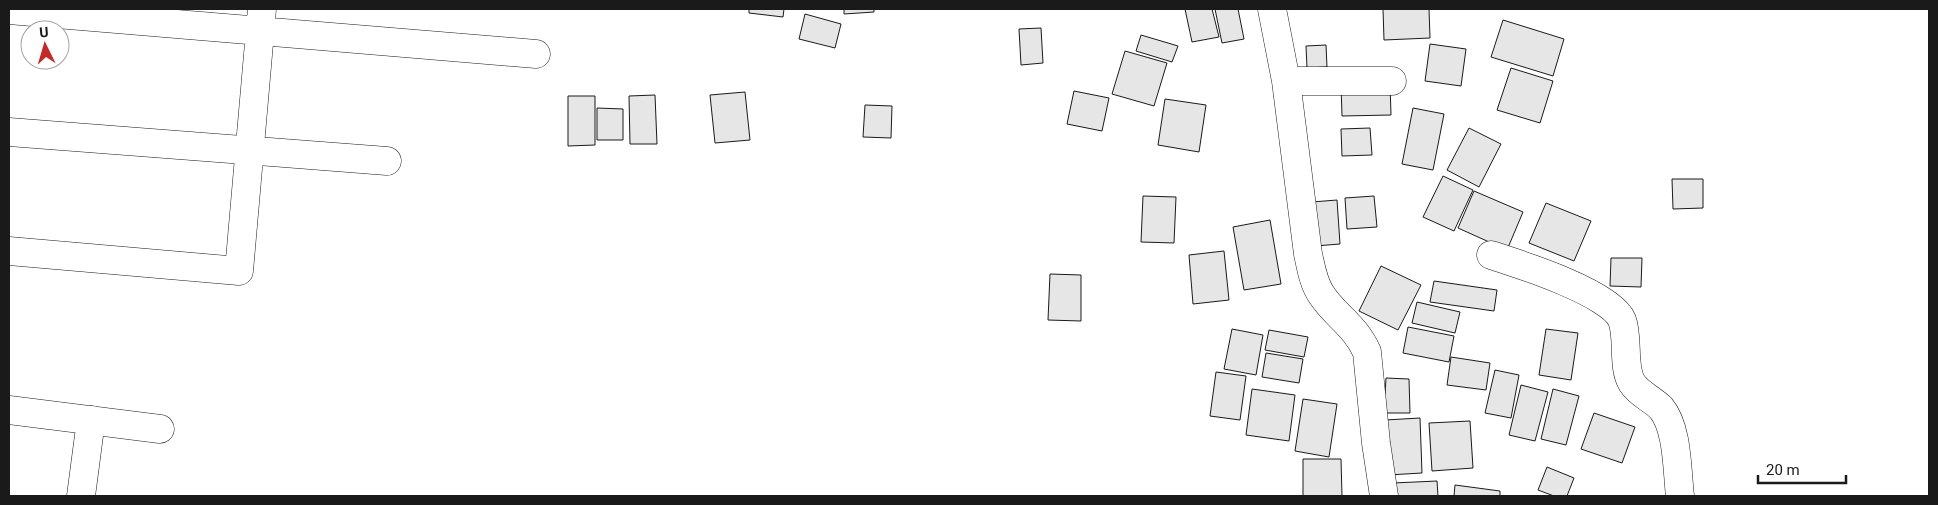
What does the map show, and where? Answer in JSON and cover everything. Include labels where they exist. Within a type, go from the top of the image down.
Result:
[{"type":"street","points":[[1272,9],[1286,81],[1308,254],[1314,278],[1321,294],[1352,327],[1361,339],[1367,352],[1376,443],[1384,496]]},
{"type":"street","points":[[9,10],[260,20],[536,54]]},
{"type":"street","points":[[9,251],[238,271],[260,20]]},
{"type":"street","points":[[1286,81],[1392,81]]},
{"type":"street","points":[[9,132],[387,161]]},
{"type":"street","points":[[1491,255],[1537,270],[1596,296],[1612,307],[1621,317],[1624,328],[1628,373],[1632,382],[1662,410],[1672,432],[1679,465],[1680,496]]},
{"type":"street","points":[[9,410],[160,429]]},
{"type":"street","points":[[81,496],[91,420]]},
{"type":"building","points":[[749,9],[784,9],[783,17],[749,13]]},
{"type":"building","points":[[844,9],[874,9],[874,12],[844,14]]},
{"type":"building","points":[[1185,9],[1212,9],[1219,37],[1192,42]]},
{"type":"building","points":[[1215,9],[1238,9],[1244,39],[1222,43]]},
{"type":"building","points":[[1383,9],[1429,9],[1430,38],[1384,40]]},
{"type":"building","points":[[805,14],[841,24],[835,48],[799,39]]},
{"type":"building","points":[[1503,20],[1564,39],[1553,76],[1491,57]]},
{"type":"building","points":[[1041,28],[1043,63],[1021,65],[1019,29]]},
{"type":"building","points":[[1141,35],[1178,46],[1172,62],[1136,51]]},
{"type":"building","points":[[1430,44],[1466,49],[1461,86],[1425,81]]},
{"type":"building","points":[[1326,45],[1327,67],[1307,68],[1306,46]]},
{"type":"building","points":[[1125,51],[1167,63],[1154,106],[1112,94]]},
{"type":"building","points":[[1511,68],[1553,81],[1540,123],[1497,110]]},
{"type":"building","points":[[1390,84],[1391,115],[1342,116],[1341,85]]},
{"type":"building","points":[[1074,91],[1109,98],[1102,131],[1067,124]]},
{"type":"building","points":[[745,92],[750,140],[715,143],[710,95]]},
{"type":"building","points":[[655,95],[657,144],[630,144],[629,96]]},
{"type":"building","points":[[568,96],[595,96],[595,145],[568,146]]},
{"type":"building","points":[[1165,99],[1206,105],[1199,152],[1158,145]]},
{"type":"building","points":[[865,105],[892,106],[891,138],[863,137]]},
{"type":"building","points":[[597,108],[623,109],[623,140],[597,140]]},
{"type":"building","points":[[1413,108],[1444,114],[1433,170],[1402,164]]},
{"type":"building","points":[[1370,128],[1372,155],[1342,156],[1341,129]]},
{"type":"building","points":[[1469,128],[1501,144],[1479,187],[1447,170]]},
{"type":"building","points":[[1443,176],[1473,190],[1454,231],[1423,217]]},
{"type":"building","points":[[1672,179],[1703,179],[1703,208],[1673,209]]},
{"type":"building","points":[[1474,191],[1523,212],[1507,250],[1458,228]]},
{"type":"building","points":[[1143,196],[1176,197],[1174,243],[1141,242]]},
{"type":"building","points":[[1374,196],[1377,227],[1347,229],[1345,198]]},
{"type":"building","points":[[1337,200],[1340,244],[1315,246],[1312,202]]},
{"type":"building","points":[[1546,203],[1591,221],[1574,261],[1529,243]]},
{"type":"building","points":[[1270,220],[1281,284],[1244,290],[1233,227]]},
{"type":"building","points":[[1224,251],[1229,300],[1193,304],[1189,255]]},
{"type":"building","points":[[1611,258],[1642,258],[1641,287],[1610,286]]},
{"type":"building","points":[[1381,266],[1421,285],[1398,330],[1359,311]]},
{"type":"building","points":[[1050,274],[1081,275],[1081,321],[1048,320]]},
{"type":"building","points":[[1434,281],[1497,290],[1494,311],[1430,302]]},
{"type":"building","points":[[1417,302],[1460,312],[1455,333],[1412,323]]},
{"type":"building","points":[[1408,327],[1454,336],[1449,362],[1403,353]]},
{"type":"building","points":[[1232,329],[1263,335],[1256,375],[1224,369]]},
{"type":"building","points":[[1546,329],[1578,333],[1571,380],[1539,375]]},
{"type":"building","points":[[1269,330],[1308,337],[1304,357],[1265,350]]},
{"type":"building","points":[[1266,353],[1303,359],[1299,383],[1262,377]]},
{"type":"building","points":[[1451,357],[1490,363],[1486,390],[1447,385]]},
{"type":"building","points":[[1495,370],[1519,375],[1511,418],[1485,413]]},
{"type":"building","points":[[1216,372],[1246,376],[1240,420],[1210,416]]},
{"type":"building","points":[[1386,378],[1409,379],[1410,413],[1375,413],[1375,394],[1385,394]]},
{"type":"building","points":[[1521,385],[1548,392],[1535,441],[1509,435]]},
{"type":"building","points":[[1252,389],[1295,395],[1289,441],[1246,435]]},
{"type":"building","points":[[1553,389],[1579,396],[1566,445],[1541,439]]},
{"type":"building","points":[[1303,399],[1337,404],[1329,457],[1295,451]]},
{"type":"building","points":[[1594,413],[1635,427],[1622,463],[1581,449]]},
{"type":"building","points":[[1420,418],[1422,473],[1388,475],[1385,420]]},
{"type":"building","points":[[1470,421],[1473,468],[1432,471],[1429,423]]},
{"type":"building","points":[[1303,459],[1341,459],[1342,496],[1303,496]]},
{"type":"building","points":[[1547,467],[1574,478],[1567,496],[1554,496],[1538,490]]},
{"type":"building","points":[[1437,481],[1438,496],[1394,496],[1393,483]]},
{"type":"building","points":[[1455,485],[1500,491],[1500,496],[1454,496]]}]
